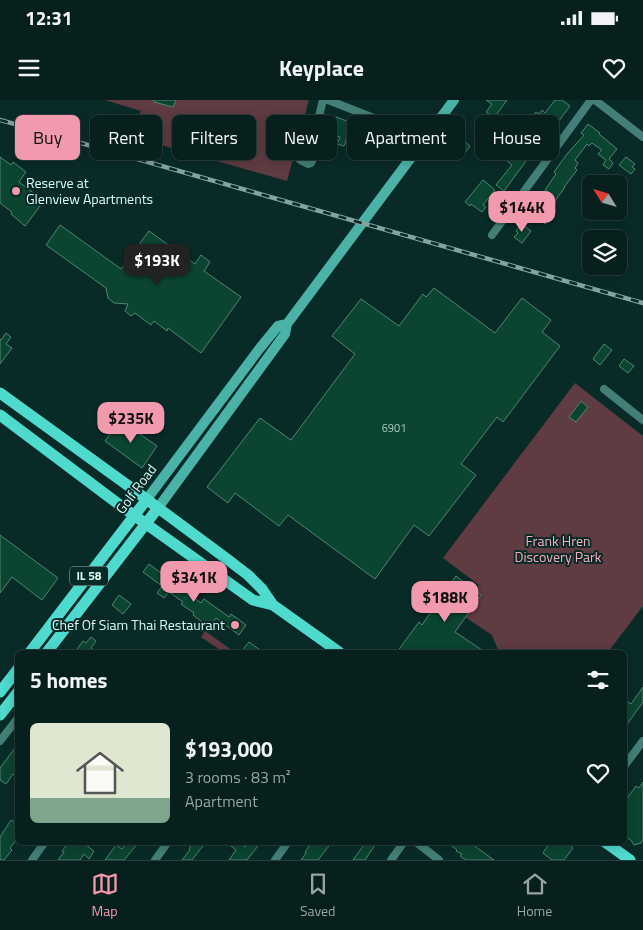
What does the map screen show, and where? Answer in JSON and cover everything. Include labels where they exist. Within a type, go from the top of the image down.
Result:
[{"type":"main road","name":"Golf Road","points":[[49,650],[158,508],[285,334],[287,324],[454,100]]},
{"type":"main road","name":"Golf Road","points":[[35,650],[265,342],[278,326],[287,324]]},
{"type":"main road","points":[[0,393],[147,499],[248,575],[262,589],[273,605],[336,650]]},
{"type":"main road","points":[[0,415],[134,516],[253,600],[273,605]]},
{"type":"main road","points":[[0,692],[15,673]]},
{"type":"main road","points":[[0,715],[15,696]]},
{"type":"main road","points":[[609,845],[630,860]]},
{"type":"street","points":[[319,115],[323,100]]},
{"type":"street","points":[[328,100],[365,115]]},
{"type":"street","points":[[492,235],[591,100]]},
{"type":"street","points":[[595,100],[643,137]]},
{"type":"street","points":[[604,389],[643,420]]},
{"type":"street","points":[[0,741],[15,722]]},
{"type":"street","points":[[627,762],[643,741]]},
{"type":"street","points":[[32,860],[43,845]]},
{"type":"street","points":[[155,860],[166,845]]},
{"type":"street","points":[[275,860],[286,845]]},
{"type":"street","points":[[391,860],[402,845]]},
{"type":"street","points":[[420,845],[439,860]]},
{"type":"green space","points":[[105,100],[309,100],[305,115],[266,115],[266,160],[293,160],[287,181],[214,160],[256,160],[256,115],[172,115],[172,148],[162,145],[162,115],[140,115],[141,111]]},
{"type":"green space","name":"Frank Hren Discovery Park","points":[[575,383],[643,436],[643,606],[610,650],[498,650],[492,635],[465,617],[481,595],[475,591],[479,585],[443,558]]},
{"type":"green space","points":[[205,631],[232,650],[220,650],[201,637]]},
{"type":"building","points":[[154,100],[176,100],[173,107],[154,102]]},
{"type":"building","points":[[486,100],[507,100],[496,115],[490,115],[486,112],[492,104]]},
{"type":"building","points":[[555,100],[562,100],[570,106],[559,121],[559,115],[533,115],[536,112],[539,114],[542,110],[545,113]]},
{"type":"building","points":[[337,117],[347,121],[347,138],[344,146],[337,144],[340,137],[337,136]]},
{"type":"building","points":[[588,124],[617,149],[609,159],[613,163],[609,169],[603,165],[606,160],[598,154],[602,150],[592,143],[589,146],[587,144],[575,160],[578,163],[575,168],[577,170],[550,208],[555,211],[545,224],[526,209],[531,203],[538,208],[545,199],[549,192],[545,190],[556,174],[554,172],[584,135],[581,133]]},
{"type":"building","points":[[465,142],[470,146],[465,153]]},
{"type":"building","name":"Reserve at Glenview Apartments","points":[[0,157],[11,165],[13,162],[26,172],[19,182],[44,201],[25,226],[11,214],[12,212],[0,203]]},
{"type":"building","points":[[626,157],[635,164],[632,167],[635,169],[631,174],[619,165]]},
{"type":"building","points":[[506,160],[526,161],[504,191],[496,185],[512,165]]},
{"type":"building","points":[[483,180],[495,190],[483,205],[486,207],[482,212],[465,202]]},
{"type":"building","points":[[522,224],[531,231],[522,243],[514,237]]},
{"type":"building","points":[[60,225],[121,269],[149,231],[195,264],[201,255],[210,262],[204,271],[241,297],[201,353],[168,328],[167,331],[154,321],[151,325],[135,313],[131,316],[125,311],[128,304],[114,303],[108,298],[106,288],[46,245]]},
{"type":"building","points":[[434,288],[495,333],[522,298],[551,320],[542,332],[560,346],[503,422],[497,417],[461,464],[476,475],[429,536],[414,525],[375,579],[288,515],[279,526],[235,493],[228,503],[207,487],[260,418],[291,440],[355,354],[332,336],[361,299],[399,326],[423,294],[426,297]]},
{"type":"building","points":[[6,333],[11,337],[6,344],[12,348],[0,364],[0,339]]},
{"type":"building","points":[[604,344],[612,350],[600,365],[593,359]]},
{"type":"building","points":[[624,359],[634,366],[628,373],[619,366]]},
{"type":"building","points":[[581,401],[588,407],[576,422],[569,417]]},
{"type":"building","points":[[120,420],[157,446],[142,468],[105,441]]},
{"type":"building","points":[[0,535],[58,578],[42,600],[12,577],[0,593]]},
{"type":"building","points":[[149,564],[201,603],[204,599],[229,617],[231,614],[246,625],[239,635],[216,618],[209,627],[181,604],[183,602],[169,592],[164,598],[157,593],[162,586],[143,572]]},
{"type":"building","points":[[456,576],[481,595],[455,632],[482,650],[398,650],[419,622],[422,625]]},
{"type":"building","points":[[119,595],[131,604],[123,614],[112,605]]},
{"type":"building","points":[[91,637],[96,641],[91,648],[94,650],[76,650],[83,641],[86,643]]},
{"type":"building","points":[[249,642],[260,650],[243,650]]},
{"type":"building","points":[[643,687],[643,702],[627,724],[627,701],[631,704]]},
{"type":"building","points":[[15,748],[15,775],[13,774],[6,784],[0,780],[0,768]]},
{"type":"building","points":[[643,782],[643,840],[641,843],[634,845],[627,837],[627,798],[636,786],[639,788]]},
{"type":"building","points":[[11,820],[15,823],[15,842],[10,848],[12,850],[4,860],[0,860],[0,837]]},
{"type":"building","points":[[67,845],[86,845],[94,851],[89,859],[84,854],[80,860],[58,860],[64,852],[62,851]]},
{"type":"building","points":[[116,845],[122,849],[125,845],[136,845],[124,860],[105,860]]},
{"type":"building","points":[[191,845],[204,845],[192,860],[182,860]]},
{"type":"building","points":[[230,845],[242,845],[245,847],[246,845],[259,845],[247,860],[229,860],[236,850]]},
{"type":"building","points":[[310,845],[330,845],[318,860],[301,860]]},
{"type":"building","points":[[364,845],[375,845],[365,860],[353,860]]},
{"type":"building","points":[[451,845],[473,845],[494,860],[466,860],[460,856],[462,854]]},
{"type":"building","points":[[548,845],[570,845],[573,848],[564,860],[552,860],[543,853]]},
{"type":"railway","points":[[0,120],[643,303]]},
{"type":"place","name":"Reserve at Glenview Apartments","points":[[16,191]]},
{"type":"place","name":"Chef Of Siam Thai Restaurant","points":[[235,625]]}]
